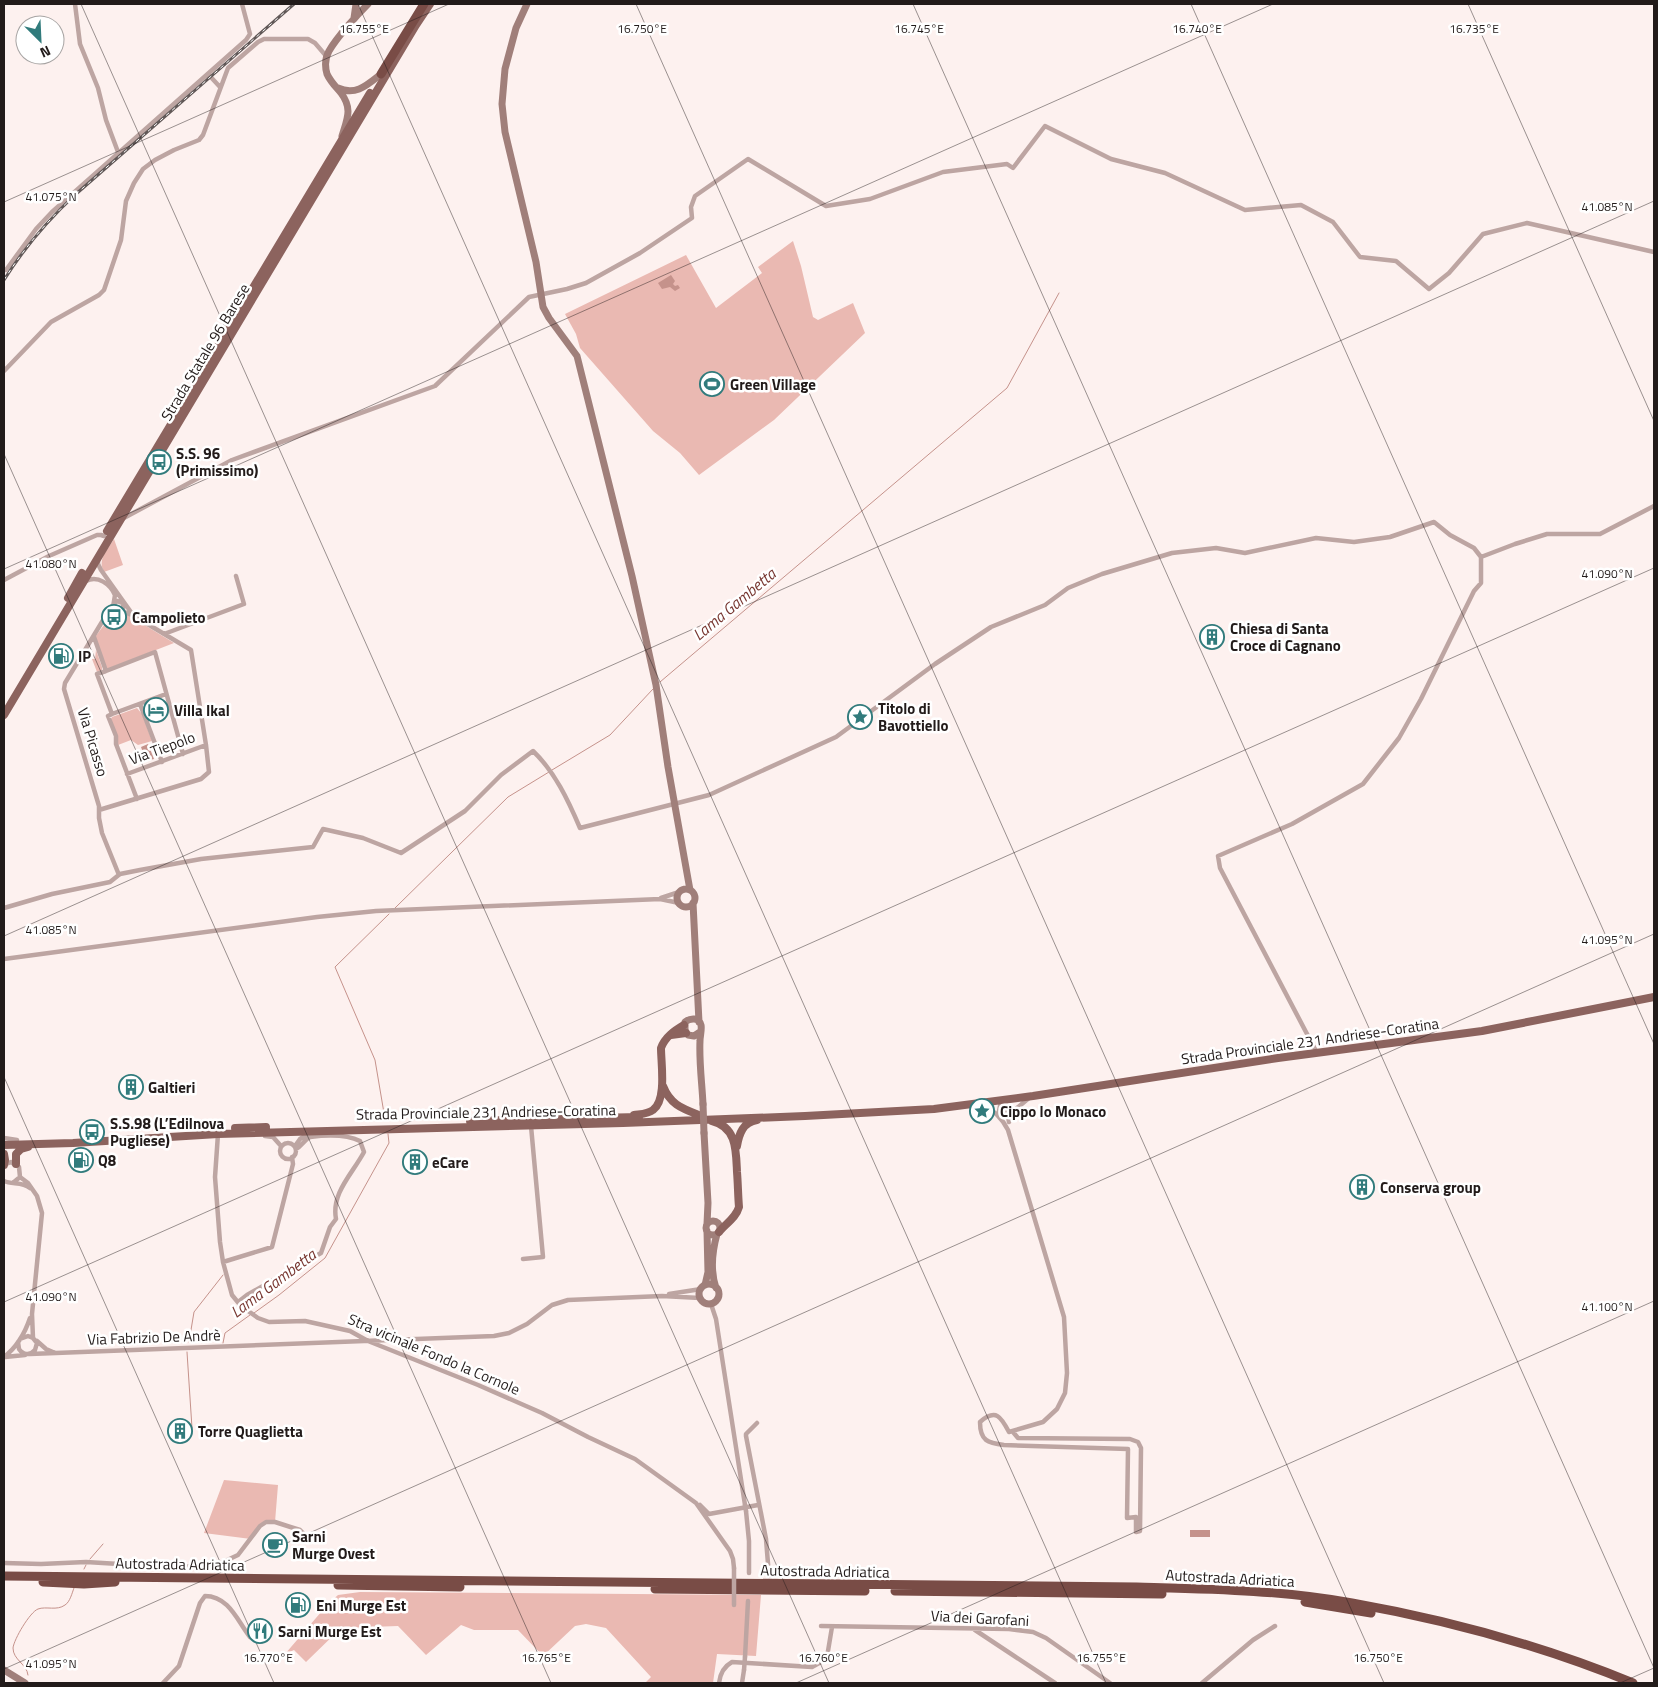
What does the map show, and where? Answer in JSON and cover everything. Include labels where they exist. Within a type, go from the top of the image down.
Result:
[{"type":"highway","name":"Strada Statale 96 Barese","points":[[381,74],[424,4]]},
{"type":"highway","name":"Autostrada Adriatica","points":[[5,1580],[84,1584],[114,1582],[1185,1594],[1240,1597],[1295,1601],[1352,1609],[1456,1630],[1559,1662],[1616,1683]]},
{"type":"highway","name":"Autostrada Adriatica","points":[[5,1580],[1137,1587],[1238,1591],[1352,1603],[1443,1622],[1532,1647],[1633,1683]]},
{"type":"main road","points":[[354,19],[356,4]]},
{"type":"main road","points":[[354,19],[362,4]]},
{"type":"main road","points":[[341,141],[349,114],[346,101],[326,72],[327,57],[335,43],[368,4]]},
{"type":"main road","name":"Strada Statale 96 Barese","points":[[4,715],[416,24],[430,4]]},
{"type":"main road","points":[[521,15],[522,4]]},
{"type":"main road","points":[[527,4],[510,45],[502,92],[503,119],[536,262],[540,294],[546,315],[577,356],[648,645],[686,872],[690,890],[695,897],[694,923],[699,1022],[701,1028],[700,1056],[703,1104],[704,1133],[708,1204],[711,1235],[718,1233],[738,1213],[739,1207],[736,1148],[732,1135],[718,1123],[697,1117],[673,1104],[662,1084]]},
{"type":"main road","points":[[336,87],[351,92],[358,90],[381,74]]},
{"type":"main road","name":"Strada Statale 96 Barese","points":[[4,705],[381,74]]},
{"type":"main road","points":[[686,872],[677,898],[694,923]]},
{"type":"main road","points":[[680,891],[690,890]]},
{"type":"main road","points":[[680,905],[690,906],[694,903]]},
{"type":"main road","name":"Strada Provinciale 231 Andriese-Coratina","points":[[4,1139],[55,1139],[253,1127],[622,1117],[769,1117],[934,1109],[1001,1101],[1317,1053],[1490,1030],[1654,997]]},
{"type":"main road","points":[[698,998],[687,1027],[700,1056]]},
{"type":"main road","points":[[622,1117],[645,1113],[653,1110],[658,1104],[662,1084],[661,1048],[664,1041],[669,1035],[687,1027],[695,1019],[699,1022]]},
{"type":"main road","points":[[687,1027],[696,1035],[700,1032]]},
{"type":"main road","name":"Strada Provinciale 231 Andriese-Coratina","points":[[4,1146],[239,1133],[531,1126],[968,1104]]},
{"type":"main road","points":[[736,1148],[745,1126],[752,1121],[769,1117]]},
{"type":"main road","points":[[16,1164],[15,1157],[18,1151],[38,1145]]},
{"type":"main road","points":[[4,1154],[4,1165]]},
{"type":"main road","points":[[711,1224],[732,1219]]},
{"type":"main road","points":[[711,1224],[721,1228],[712,1250],[713,1278],[718,1297],[711,1304],[705,1303],[700,1298],[708,1272],[711,1224]]},
{"type":"main road","points":[[703,1287],[711,1285],[716,1288]]},
{"type":"main road","points":[[4,1670],[25,1683]]},
{"type":"main road","points":[[4,1674],[18,1683]]},
{"type":"street","points":[[75,4],[80,44],[98,88],[106,120],[118,152]]},
{"type":"street","points":[[6,270],[52,212],[249,37],[242,4]]},
{"type":"street","points":[[4,371],[51,322],[91,301],[104,290],[121,240],[126,200],[134,184],[143,169],[155,160],[199,140],[203,135],[228,68],[264,39],[308,39],[327,57]]},
{"type":"street","points":[[208,74],[220,87]]},
{"type":"street","points":[[120,520],[232,460],[435,386],[529,297],[576,287],[640,253],[692,218],[691,207],[695,196],[748,159],[826,206],[870,200],[943,172],[1007,164],[1013,168],[1045,126],[1111,159],[1166,172],[1246,210],[1301,205],[1333,222],[1360,257],[1396,261],[1429,289],[1450,273],[1483,234],[1527,223],[1654,252]]},
{"type":"street","points":[[1481,557],[1547,534],[1600,534],[1654,506]]},
{"type":"street","points":[[4,908],[52,894],[110,882],[119,875],[140,870],[201,859],[313,847],[323,829],[363,838],[401,853],[465,810],[501,775],[533,751],[545,762],[566,796],[580,828],[676,804],[708,795],[836,737],[935,664],[991,627],[1045,605],[1068,588],[1102,574],[1172,553],[1216,548],[1245,553],[1316,538],[1354,542],[1390,537],[1434,522],[1450,535],[1474,548],[1481,557],[1481,583],[1474,590],[1421,699],[1399,738],[1363,784],[1292,824],[1218,856],[1220,868],[1317,1053]]},
{"type":"street","points":[[4,580],[49,556],[97,535],[104,536]]},
{"type":"street","points":[[99,554],[99,567],[134,616]]},
{"type":"street","points":[[164,634],[244,604],[236,576]]},
{"type":"street","points":[[81,585],[92,578],[103,582],[113,591],[115,610],[134,616],[192,650],[209,772],[201,779],[99,810]]},
{"type":"street","points":[[114,603],[118,601],[123,603]]},
{"type":"street","name":"Via Picasso","points":[[114,603],[65,684],[64,689],[99,810],[102,833],[119,875]]},
{"type":"street","points":[[102,622],[121,611],[124,608],[123,603]]},
{"type":"street","points":[[94,637],[106,671]]},
{"type":"street","points":[[112,714],[97,674],[156,652],[183,754]]},
{"type":"street","points":[[137,799],[116,744],[116,736],[108,716],[166,694]]},
{"type":"street","points":[[140,704],[162,762]]},
{"type":"street","name":"Via Tiepolo","points":[[127,774],[206,745]]},
{"type":"street","points":[[660,899],[680,891]]},
{"type":"street","points":[[4,959],[317,917],[376,911],[660,899],[680,905]]},
{"type":"street","points":[[1009,1122],[1018,1106],[1033,1096]]},
{"type":"street","points":[[1001,1101],[999,1110],[1001,1118],[1008,1130],[1064,1317],[1067,1373],[1065,1393],[1057,1410],[1043,1422],[1009,1432],[1003,1419],[996,1415],[988,1416],[980,1422],[980,1432],[984,1439],[999,1444],[1128,1449],[1128,1518],[1136,1517],[1136,1532],[1140,1530],[1141,1448],[1138,1442],[1130,1440],[1018,1438],[1013,1432]]},
{"type":"street","points":[[1001,1101],[1008,1112],[1008,1130]]},
{"type":"street","points":[[978,1103],[990,1108],[1001,1118]]},
{"type":"street","points":[[523,1259],[543,1257],[531,1126]]},
{"type":"street","points":[[222,1262],[272,1247],[293,1164],[292,1158],[295,1148],[303,1136],[326,1130]]},
{"type":"street","points":[[239,1133],[248,1136],[273,1137],[282,1146]]},
{"type":"street","name":"Stra vicinale Fondo la Cornole","points":[[218,1134],[214,1177],[222,1262],[232,1295],[238,1302],[252,1314],[270,1322],[305,1321],[350,1331],[368,1341],[478,1384],[635,1459],[696,1503],[730,1550],[734,1568],[734,1605]]},
{"type":"street","points":[[238,1302],[321,1253],[330,1227],[336,1219],[334,1209],[337,1196],[364,1152],[360,1141],[339,1136],[310,1137],[301,1146],[295,1148]]},
{"type":"street","points":[[292,1158],[284,1157],[280,1152],[282,1146],[288,1143],[295,1148]]},
{"type":"street","points":[[4,1165],[9,1162],[16,1164],[20,1170],[20,1177]]},
{"type":"street","points":[[14,1182],[20,1177]]},
{"type":"street","points":[[20,1177],[28,1183],[38,1198],[42,1213],[32,1314],[36,1348],[28,1354],[20,1351],[18,1345],[32,1314]]},
{"type":"street","points":[[4,1181],[27,1185],[32,1189]]},
{"type":"street","points":[[662,1296],[703,1287]]},
{"type":"street","points":[[662,1296],[700,1298]]},
{"type":"street","name":"Via Fabrizio De Andrè","points":[[19,1340],[14,1349],[4,1357],[28,1354],[494,1336],[509,1333],[527,1324],[552,1305],[568,1300],[662,1296]]},
{"type":"street","points":[[711,1304],[716,1320],[745,1508],[749,1541],[749,1573]]},
{"type":"street","points":[[19,1340],[28,1336],[46,1349],[57,1354]]},
{"type":"street","points":[[757,1423],[746,1436],[766,1539],[769,1576]]},
{"type":"street","points":[[696,1503],[698,1502],[709,1514],[758,1505]]},
{"type":"street","points":[[4,1563],[86,1562],[169,1567],[206,1566],[224,1562],[238,1555],[260,1526],[266,1522],[275,1522],[300,1530],[304,1534]]},
{"type":"street","points":[[163,1683],[179,1666],[200,1603],[205,1596],[211,1596],[230,1608],[250,1637]]},
{"type":"street","points":[[742,1683],[748,1601]]},
{"type":"street","name":"Via dei Garofani","points":[[821,1626],[832,1628],[1009,1629],[1033,1632],[1046,1638],[1110,1683]]},
{"type":"street","points":[[1202,1683],[1253,1640],[1275,1626]]},
{"type":"street","points":[[719,1683],[720,1676],[726,1666],[732,1662],[812,1666],[821,1662],[827,1657],[832,1628]]},
{"type":"street","points":[[974,1629],[1055,1683]]},
{"type":"shaded area","name":"Green Village","points":[[793,241],[813,317],[818,320],[853,303],[865,333],[774,420],[699,475],[680,453],[653,431],[580,348],[576,334],[565,314],[686,255],[716,308],[762,273],[758,267]]},
{"type":"shaded area","points":[[671,275],[675,281],[673,284],[675,286],[678,285],[680,288],[675,291],[670,287],[662,289],[658,283]]},
{"type":"shaded area","points":[[114,539],[123,565],[104,572],[102,559]]},
{"type":"shaded area","points":[[123,614],[128,615],[174,643],[107,669],[95,637],[107,621]]},
{"type":"shaded area","points":[[96,650],[102,667],[102,670],[97,672],[92,659],[95,659]]},
{"type":"shaded area","points":[[137,708],[142,714],[152,741],[138,745],[131,740],[118,745],[112,717]]},
{"type":"shaded area","points":[[148,744],[154,759],[146,761],[141,747]]},
{"type":"shaded area","points":[[224,1480],[278,1485],[275,1522],[266,1522],[251,1539],[204,1533]]},
{"type":"shaded area","points":[[1190,1530],[1210,1530],[1210,1537],[1190,1537]]},
{"type":"shaded area","points":[[360,1592],[761,1595],[756,1656],[717,1654],[713,1683],[645,1683],[651,1677],[606,1628],[586,1624],[575,1626],[543,1656],[518,1630],[474,1630],[461,1625],[426,1655],[398,1626],[341,1628],[306,1662],[294,1650],[285,1654],[338,1595]]},
{"type":"waterway","name":"Lama Gambetta","points":[[660,682],[1007,388],[1059,293]]},
{"type":"waterway","name":"Lama Gambetta","points":[[552,770],[610,735],[653,689]]},
{"type":"waterway","name":"Lama Gambetta","points":[[395,908],[508,797],[549,772]]},
{"type":"waterway","name":"Lama Gambetta","points":[[385,1119],[375,1060],[335,967],[389,914]]},
{"type":"waterway","name":"Lama Gambetta","points":[[254,1313],[325,1258],[389,1143],[388,1134]]},
{"type":"waterway","points":[[189,1342],[194,1312],[223,1275]]},
{"type":"waterway","name":"Lama Gambetta","points":[[223,1343],[225,1333],[250,1315]]},
{"type":"waterway","points":[[187,1352],[192,1428]]},
{"type":"waterway","points":[[90,1559],[103,1544]]},
{"type":"waterway","points":[[84,1569],[86,1565]]},
{"type":"waterway","points":[[28,1675],[15,1656],[13,1648],[19,1632],[31,1615],[38,1609],[59,1608],[67,1604],[74,1588]]},
{"type":"railway","points":[[4,280],[37,235],[76,194],[294,4]]},
{"type":"place","name":"Green Village","points":[[712,384]]},
{"type":"place","name":"S.S. 96 (Primissimo)","points":[[159,462]]},
{"type":"place","name":"Campolieto","points":[[114,617]]},
{"type":"place","name":"Chiesa di Santa Croce di Cagnano","points":[[1212,637]]},
{"type":"place","name":"IP","points":[[61,656]]},
{"type":"place","name":"Villa Ikal","points":[[156,710]]},
{"type":"place","name":"Titolo di Bavottiello","points":[[860,717]]},
{"type":"place","name":"Galtieri","points":[[131,1087]]},
{"type":"place","name":"Cippo lo Monaco","points":[[982,1111]]},
{"type":"place","name":"S.S.98 (L’Edilnova Pugliese)","points":[[92,1132]]},
{"type":"place","name":"Q8","points":[[81,1160]]},
{"type":"place","name":"eCare","points":[[415,1162]]},
{"type":"place","name":"Conserva group","points":[[1362,1187]]},
{"type":"place","name":"Torre Quaglietta","points":[[180,1431]]},
{"type":"place","name":"Sarni Murge Ovest","points":[[275,1545]]},
{"type":"place","name":"Eni Murge Est","points":[[298,1605]]},
{"type":"place","name":"Sarni Murge Est","points":[[260,1631]]}]
